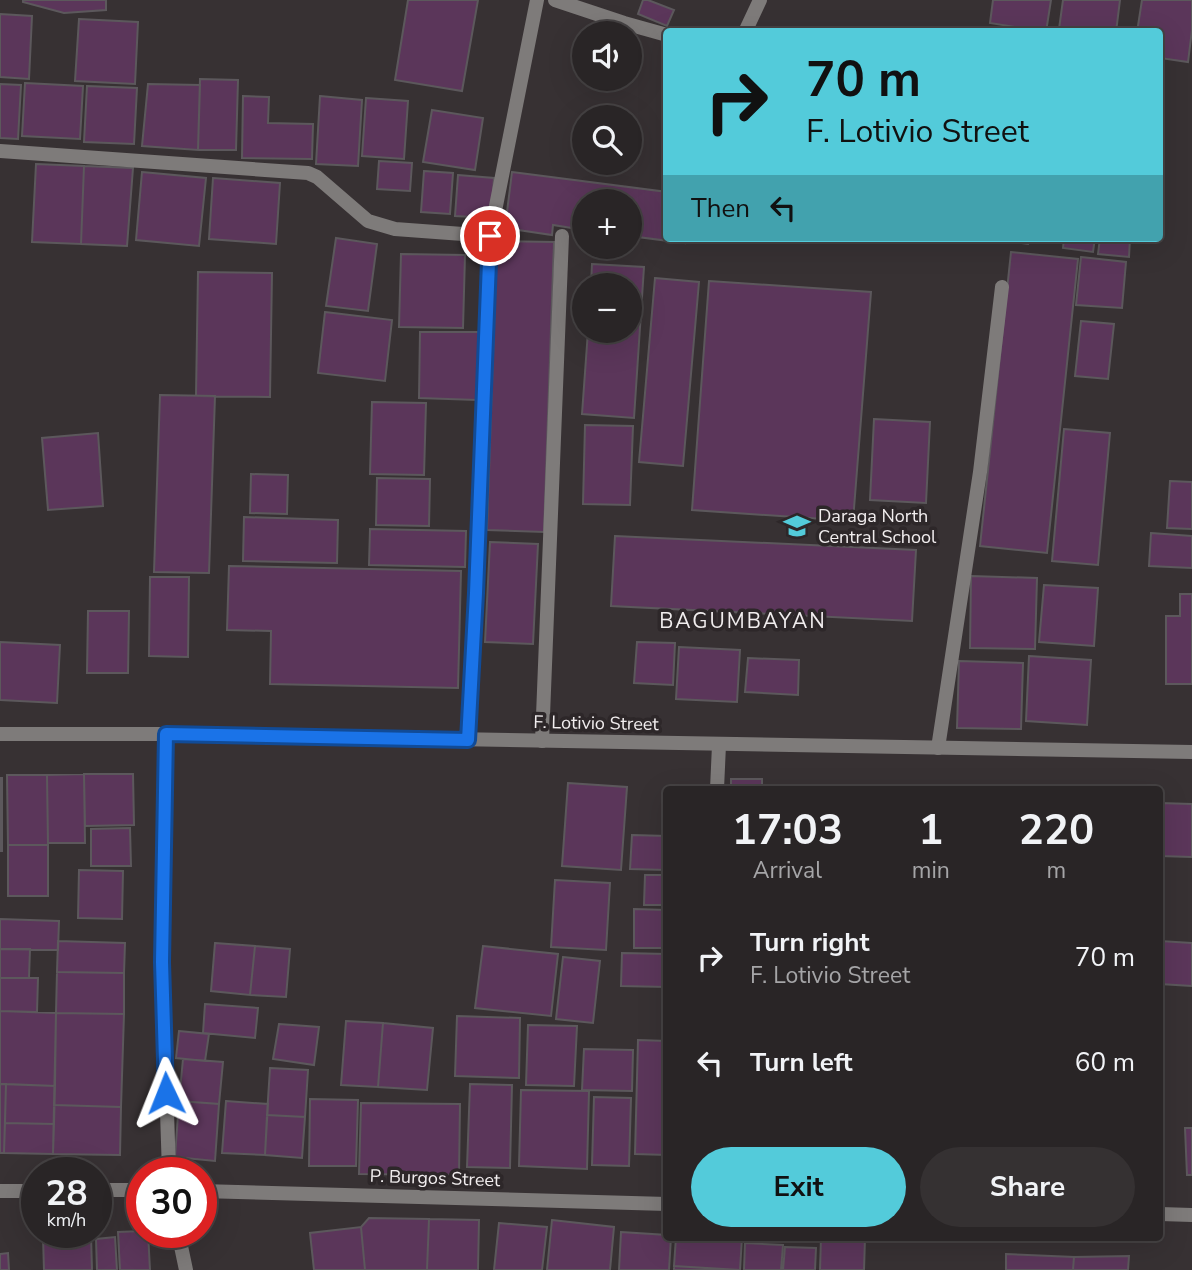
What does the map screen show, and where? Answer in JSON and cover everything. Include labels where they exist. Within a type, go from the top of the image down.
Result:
[{"type":"street","points":[[468,740],[476,607],[490,236],[537,0]]},
{"type":"street","points":[[555,0],[663,34]]},
{"type":"street","points":[[746,28],[760,0]]},
{"type":"street","points":[[0,152],[308,173],[317,177],[368,221],[395,229],[490,236]]},
{"type":"street","points":[[542,741],[562,236]]},
{"type":"street","points":[[938,748],[979,472],[1002,287]]},
{"type":"street","name":"F. Lotivio Street","points":[[0,734],[166,734],[1192,752]]},
{"type":"street","points":[[166,734],[162,962],[168,1157]]},
{"type":"street","points":[[717,786],[719,745]]},
{"type":"street","points":[[0,1191],[21,1191]]},
{"type":"street","name":"P. Burgos Street","points":[[217,1191],[663,1204]]},
{"type":"street","points":[[1163,1214],[1192,1215]]},
{"type":"street","points":[[181,1248],[186,1270]]},
{"type":"building","points":[[23,0],[106,0],[106,10],[64,13]]},
{"type":"building","points":[[408,0],[478,0],[462,91],[395,80]]},
{"type":"building","points":[[643,0],[674,10],[667,26],[638,14]]},
{"type":"building","points":[[993,0],[1051,0],[1047,28],[1021,28],[990,23]]},
{"type":"building","points":[[1063,0],[1120,0],[1116,28],[1059,28]]},
{"type":"building","points":[[1142,0],[1192,0],[1188,62],[1163,58],[1163,28],[1138,28]]},
{"type":"building","points":[[0,14],[32,16],[29,79],[0,77]]},
{"type":"building","points":[[79,19],[138,22],[135,84],[75,81]]},
{"type":"building","points":[[200,79],[238,80],[236,150],[198,150]]},
{"type":"building","points":[[25,83],[83,86],[80,139],[22,136]]},
{"type":"building","points":[[0,84],[21,85],[18,139],[0,138]]},
{"type":"building","points":[[148,84],[200,85],[198,150],[142,146]]},
{"type":"building","points":[[87,86],[137,88],[134,144],[84,142]]},
{"type":"building","points":[[243,96],[269,97],[268,123],[313,124],[312,159],[242,158]]},
{"type":"building","points":[[320,96],[362,100],[358,166],[316,164]]},
{"type":"building","points":[[366,98],[408,101],[404,159],[362,156]]},
{"type":"building","points":[[432,110],[483,118],[475,170],[423,162]]},
{"type":"building","points":[[379,161],[412,163],[410,191],[377,189]]},
{"type":"building","points":[[36,164],[84,166],[81,244],[32,242]]},
{"type":"building","points":[[84,166],[133,168],[127,246],[81,244]]},
{"type":"building","points":[[424,171],[453,173],[450,214],[421,212]]},
{"type":"building","points":[[142,172],[206,178],[199,246],[136,240]]},
{"type":"building","points":[[512,172],[663,191],[663,240],[642,238],[642,189],[572,189],[572,228],[553,225],[552,235],[505,228]]},
{"type":"building","points":[[458,175],[494,178],[491,218],[455,216]]},
{"type":"building","points":[[213,178],[280,183],[276,244],[209,239]]},
{"type":"building","points":[[336,238],[377,244],[368,311],[326,306]]},
{"type":"building","points":[[497,241],[554,242],[544,532],[487,530]]},
{"type":"building","points":[[1064,242],[1094,242],[1093,252],[1063,248]]},
{"type":"building","points":[[1100,242],[1130,242],[1129,257],[1098,254]]},
{"type":"building","points":[[1011,252],[1078,259],[1047,553],[980,546]]},
{"type":"building","points":[[401,254],[465,255],[463,328],[399,327]]},
{"type":"building","points":[[1081,257],[1126,262],[1122,308],[1076,305]]},
{"type":"building","points":[[592,264],[644,267],[642,297],[642,273],[592,273]]},
{"type":"building","points":[[198,272],[272,273],[270,397],[196,396]]},
{"type":"building","points":[[655,278],[699,282],[683,466],[639,462]]},
{"type":"building","points":[[709,281],[871,292],[853,521],[692,510]]},
{"type":"building","points":[[325,312],[392,320],[385,381],[318,373]]},
{"type":"building","points":[[1081,321],[1114,324],[1108,379],[1075,376]]},
{"type":"building","points":[[420,332],[479,332],[477,400],[419,398]]},
{"type":"building","points":[[587,343],[639,343],[634,418],[582,414]]},
{"type":"building","points":[[160,395],[215,396],[209,573],[154,572]]},
{"type":"building","points":[[372,402],[426,403],[424,475],[370,474]]},
{"type":"building","points":[[874,419],[930,422],[926,503],[870,500]]},
{"type":"building","points":[[585,425],[633,426],[630,505],[583,504]]},
{"type":"building","points":[[1064,429],[1110,433],[1098,565],[1052,561]]},
{"type":"building","points":[[98,433],[103,506],[48,510],[42,438]]},
{"type":"building","points":[[251,474],[288,475],[287,514],[250,513]]},
{"type":"building","points":[[377,478],[430,479],[429,526],[376,525]]},
{"type":"building","points":[[1170,481],[1192,482],[1192,529],[1167,528]]},
{"type":"building","points":[[244,517],[338,520],[337,563],[243,561]]},
{"type":"building","points":[[370,529],[466,531],[465,567],[369,565]]},
{"type":"building","points":[[1151,533],[1192,536],[1192,568],[1149,566]]},
{"type":"building","points":[[615,536],[916,550],[912,621],[611,606]]},
{"type":"building","points":[[490,542],[538,544],[533,644],[485,642]]},
{"type":"building","points":[[229,566],[461,571],[458,688],[270,684],[271,631],[227,630]]},
{"type":"building","points":[[971,576],[1037,578],[1035,649],[970,648]]},
{"type":"building","points":[[150,577],[189,577],[188,657],[149,656]]},
{"type":"building","points":[[1044,585],[1098,588],[1094,646],[1039,642]]},
{"type":"building","points":[[1180,594],[1192,594],[1192,684],[1166,684],[1166,616],[1180,616]]},
{"type":"building","points":[[88,611],[129,611],[128,673],[87,673]]},
{"type":"building","points":[[0,642],[60,645],[57,703],[0,700]]},
{"type":"building","points":[[637,642],[675,643],[673,685],[634,683]]},
{"type":"building","points":[[679,647],[740,650],[737,702],[676,699]]},
{"type":"building","points":[[1029,656],[1091,660],[1087,725],[1026,721]]},
{"type":"building","points":[[748,658],[799,660],[798,695],[745,692]]},
{"type":"building","points":[[959,661],[1023,663],[1021,729],[957,728]]},
{"type":"building","points":[[84,774],[133,774],[134,825],[85,826]]},
{"type":"building","points":[[84,774],[85,843],[48,843],[47,775]]},
{"type":"building","points":[[7,775],[47,775],[48,845],[8,845]]},
{"type":"building","points":[[2,778],[2,851],[0,851]]},
{"type":"building","points":[[731,779],[762,779],[762,786],[731,786]]},
{"type":"building","points":[[568,783],[627,787],[621,870],[562,866]]},
{"type":"building","points":[[1163,803],[1192,804],[1192,857],[1163,856]]},
{"type":"building","points":[[130,828],[131,866],[91,866],[91,829]]},
{"type":"building","points":[[632,835],[663,836],[663,870],[630,869]]},
{"type":"building","points":[[8,845],[48,845],[48,896],[8,896]]},
{"type":"building","points":[[79,870],[123,871],[122,919],[78,918]]},
{"type":"building","points":[[645,875],[663,875],[663,905],[644,905]]},
{"type":"building","points":[[555,880],[610,883],[606,950],[551,947]]},
{"type":"building","points":[[634,909],[663,910],[663,948],[634,948]]},
{"type":"building","points":[[0,919],[59,921],[58,950],[0,949]]},
{"type":"building","points":[[58,941],[125,943],[124,973],[57,972]]},
{"type":"building","points":[[1163,941],[1192,943],[1192,986],[1163,984]]},
{"type":"building","points":[[215,943],[255,946],[250,995],[211,991]]},
{"type":"building","points":[[255,946],[290,949],[286,997],[250,995]]},
{"type":"building","points":[[483,946],[558,954],[551,1016],[475,1008]]},
{"type":"building","points":[[0,949],[30,949],[29,978],[0,978]]},
{"type":"building","points":[[622,953],[663,954],[663,987],[621,986]]},
{"type":"building","points":[[563,957],[600,961],[593,1023],[556,1019]]},
{"type":"building","points":[[57,972],[124,973],[124,1014],[56,1013]]},
{"type":"building","points":[[0,978],[38,978],[37,1012],[0,1011]]},
{"type":"building","points":[[205,1004],[258,1008],[255,1038],[203,1033]]},
{"type":"building","points":[[0,1011],[56,1013],[55,1086],[0,1084]]},
{"type":"building","points":[[56,1013],[124,1014],[121,1107],[54,1105]]},
{"type":"building","points":[[457,1016],[520,1018],[519,1078],[455,1076]]},
{"type":"building","points":[[346,1021],[383,1023],[378,1087],[341,1085]]},
{"type":"building","points":[[383,1023],[433,1028],[427,1090],[378,1087]]},
{"type":"building","points":[[279,1024],[319,1027],[314,1065],[273,1059]]},
{"type":"building","points":[[528,1025],[577,1026],[574,1086],[526,1085]]},
{"type":"building","points":[[179,1031],[209,1034],[205,1061],[176,1058]]},
{"type":"building","points":[[638,1040],[663,1041],[663,1155],[635,1154]]},
{"type":"building","points":[[584,1049],[633,1050],[632,1091],[582,1090]]},
{"type":"building","points":[[183,1059],[223,1062],[219,1104],[179,1101]]},
{"type":"building","points":[[270,1068],[308,1070],[305,1117],[267,1115]]},
{"type":"building","points":[[0,1084],[6,1084],[4,1153],[0,1153]]},
{"type":"building","points":[[6,1084],[55,1086],[54,1124],[5,1123]]},
{"type":"building","points":[[470,1084],[512,1085],[510,1168],[467,1167]]},
{"type":"building","points":[[521,1090],[589,1091],[587,1169],[519,1166]]},
{"type":"building","points":[[594,1097],[631,1098],[629,1166],[592,1165]]},
{"type":"building","points":[[310,1099],[358,1100],[356,1166],[309,1166]]},
{"type":"building","points":[[179,1101],[219,1104],[215,1157],[175,1157]]},
{"type":"building","points":[[226,1101],[268,1104],[265,1155],[222,1153]]},
{"type":"building","points":[[361,1103],[460,1104],[459,1175],[359,1174]]},
{"type":"building","points":[[54,1105],[121,1107],[120,1155],[53,1154]]},
{"type":"building","points":[[267,1115],[305,1117],[302,1158],[265,1155]]},
{"type":"building","points":[[5,1123],[54,1124],[53,1154],[4,1153]]},
{"type":"building","points":[[1185,1128],[1192,1128],[1192,1175],[1187,1175]]},
{"type":"building","points":[[369,1218],[429,1219],[427,1270],[365,1270],[361,1227]]},
{"type":"building","points":[[429,1219],[479,1220],[478,1270],[427,1270]]},
{"type":"building","points":[[552,1220],[614,1227],[610,1270],[547,1270]]},
{"type":"building","points":[[499,1223],[547,1227],[542,1270],[494,1270]]},
{"type":"building","points":[[361,1227],[365,1270],[314,1270],[310,1233]]},
{"type":"building","points":[[118,1232],[126,1232],[126,1248],[149,1248],[150,1270],[120,1270]]},
{"type":"building","points":[[621,1232],[663,1235],[663,1241],[671,1241],[669,1270],[619,1270]]},
{"type":"building","points":[[112,1237],[115,1237],[117,1270],[97,1270],[96,1248],[112,1248]]},
{"type":"building","points":[[676,1241],[742,1241],[740,1270],[674,1266]]},
{"type":"building","points":[[821,1241],[865,1241],[864,1270],[820,1270]]},
{"type":"building","points":[[745,1243],[783,1245],[781,1270],[744,1270]]},
{"type":"building","points":[[785,1247],[816,1248],[815,1270],[783,1270]]},
{"type":"building","points":[[43,1248],[91,1248],[92,1270],[44,1270]]},
{"type":"building","points":[[8,1253],[9,1270],[0,1270],[0,1254]]},
{"type":"building","points":[[1006,1254],[1074,1257],[1073,1270],[1006,1270]]},
{"type":"building","points":[[1129,1256],[1128,1270],[1073,1270],[1074,1257]]},
{"type":"building","points":[[674,1266],[736,1270],[674,1270]]},
{"type":"place","name":"Daraga North Central School","points":[[797,526]]},
{"type":"district","name":"BAGUMBAYAN","points":[[743,621]]},
{"type":"route","points":[[166,1093],[162,962],[166,734],[468,740],[490,236]]}]
